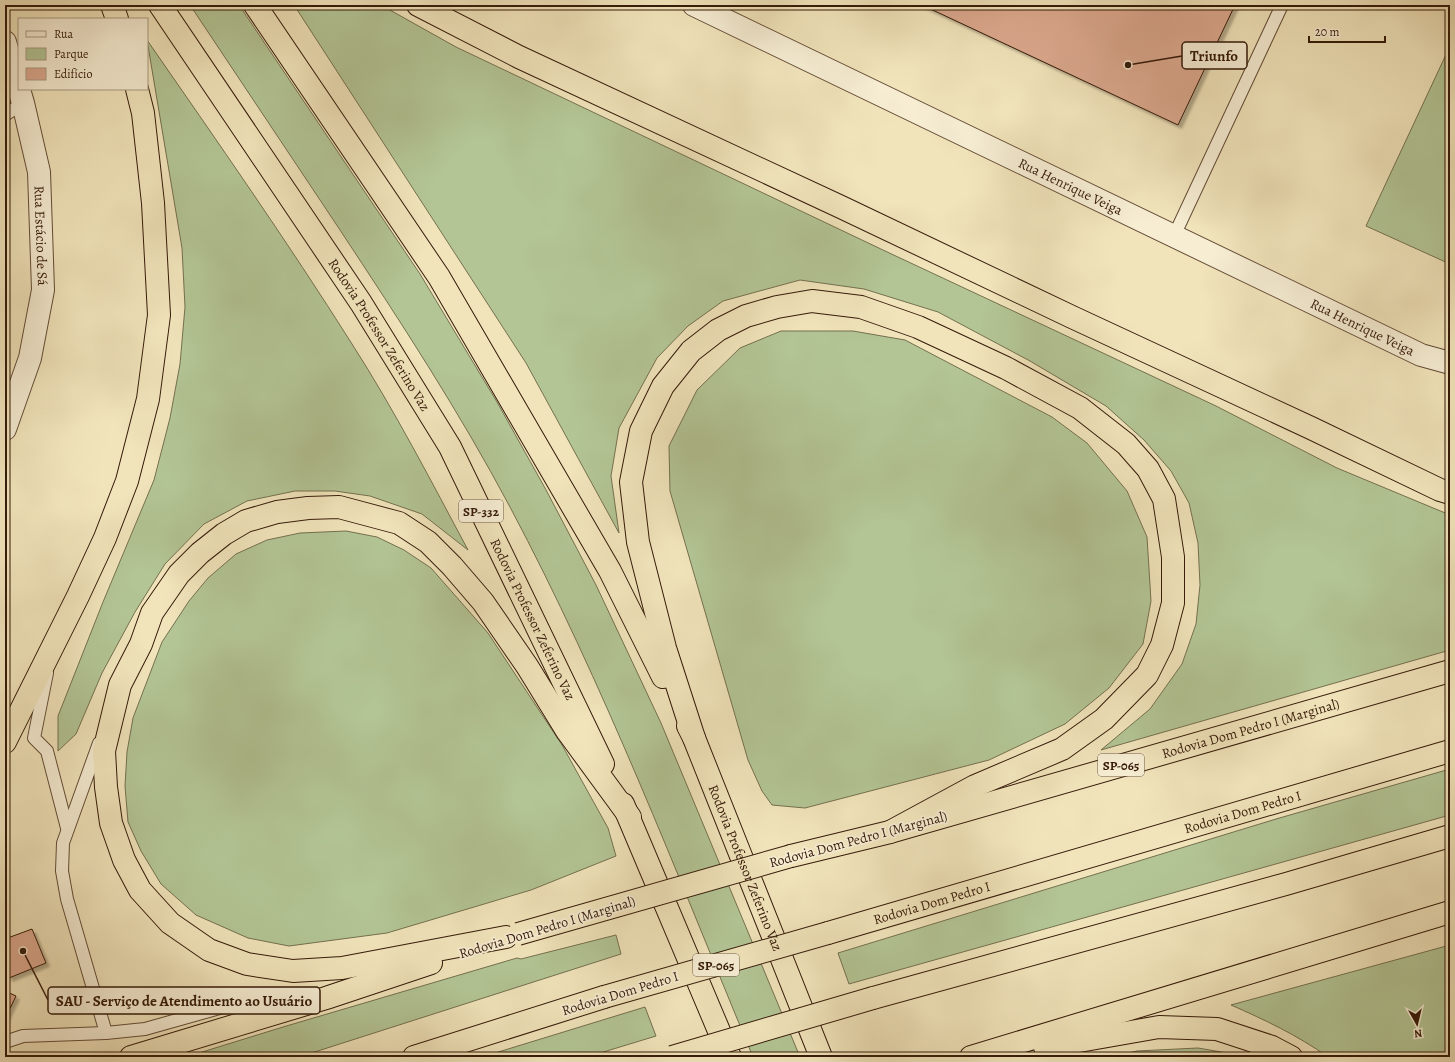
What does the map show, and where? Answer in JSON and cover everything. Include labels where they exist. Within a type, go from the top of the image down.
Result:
[{"type":"highway","points":[[112,5],[117,18]]},
{"type":"highway","name":"Rodovia Professor Zeferino Vaz","points":[[160,5],[361,303],[450,447],[630,817],[730,1057]]},
{"type":"highway","name":"Rodovia Professor Zeferino Vaz","points":[[255,5],[439,277],[610,571],[694,738],[819,1052]]},
{"type":"highway","points":[[418,5],[519,57],[1450,494]]},
{"type":"highway","points":[[5,742],[78,596],[107,531],[127,481],[148,399],[159,314],[153,202],[143,113],[137,90]]},
{"type":"highway","points":[[694,738],[665,648],[638,542],[631,482],[641,431],[663,386],[691,351],[718,330],[746,316],[777,307],[812,301],[868,309],[918,327],[1006,368],[1080,408],[1126,444],[1148,469],[1164,499],[1173,557],[1173,603],[1162,645],[1147,675],[1104,719],[1062,748],[975,786],[890,832]]},
{"type":"highway","points":[[512,936],[342,968],[293,971],[247,964],[209,950],[170,923],[140,890],[124,860],[111,823],[106,787],[104,751],[120,685],[141,644],[152,613],[179,574],[200,553],[224,534],[246,521],[278,512],[308,508],[339,507],[399,523],[428,542],[452,566],[482,602],[528,666],[567,731],[630,817]]},
{"type":"highway","name":"Rodovia Dom Pedro I (Marginal)","points":[[131,1057],[326,998],[512,936],[791,856],[890,832],[1450,671]]},
{"type":"highway","name":"Rodovia Dom Pedro I","points":[[414,1057],[604,997],[1450,751]]},
{"type":"highway","points":[[672,1057],[873,998],[1286,884],[1450,836]]},
{"type":"highway","points":[[971,1057],[1450,912]]},
{"type":"highway","points":[[986,1057],[1159,1027],[1217,1029],[1272,1047],[1291,1057]]},
{"type":"street","name":"Rua Henrique Veiga","points":[[694,5],[1421,355],[1450,363]]},
{"type":"street","name":"Rua Estácio de Sá","points":[[5,42],[18,86]]},
{"type":"street","name":"Rua Estácio de Sá","points":[[5,429],[30,358],[43,290],[39,172],[19,90]]},
{"type":"lane","points":[[1174,236],[1282,5]]},
{"type":"lane","points":[[5,115],[23,103]]},
{"type":"lane","points":[[53,645],[34,738],[47,751],[67,828]]},
{"type":"lane","points":[[106,1033],[67,900],[62,871],[63,843],[67,828],[120,685]]},
{"type":"lane","points":[[5,1042],[23,1036],[106,1033],[145,1029],[241,1002],[326,998]]},
{"type":"green space","points":[[190,5],[239,5],[420,274],[497,402],[545,488],[596,585],[661,723],[800,1057],[753,1057],[667,848],[608,710],[544,574],[491,471],[407,332]]},
{"type":"green space","points":[[294,5],[381,5],[456,47],[1216,406],[1337,468],[1450,515],[1450,650],[1101,750],[1150,709],[1182,664],[1196,624],[1200,585],[1198,543],[1189,503],[1171,471],[1144,440],[1106,406],[1030,361],[938,312],[864,289],[800,280],[723,301],[688,326],[657,358],[619,428],[611,476],[619,533],[526,363]]},
{"type":"green space","points":[[148,41],[277,229],[368,369],[398,420],[468,550],[422,514],[370,496],[335,491],[295,491],[247,501],[204,524],[165,564],[135,612],[102,673],[76,734],[58,751],[58,716],[103,602],[154,480],[170,418],[180,364],[185,307],[182,248]]},
{"type":"green space","points":[[1450,46],[1450,264],[1366,226]]},
{"type":"green space","points":[[781,331],[853,331],[905,340],[1052,417],[1087,443],[1127,491],[1147,537],[1151,601],[1143,644],[1109,688],[1065,724],[989,760],[805,808],[772,805],[762,791],[748,760],[670,491],[669,446],[697,390],[740,348]]},
{"type":"green space","points":[[346,531],[377,537],[404,550],[431,568],[488,633],[562,745],[608,828],[616,856],[531,890],[387,933],[289,946],[248,938],[196,915],[161,884],[141,851],[128,822],[125,786],[127,752],[133,718],[162,642],[189,601],[208,578],[236,554],[267,540],[300,533]]},
{"type":"green space","points":[[1450,769],[1450,815],[849,984],[838,953],[1276,819]]},
{"type":"green space","points":[[616,935],[621,954],[299,1057],[186,1057],[517,958],[521,959]]},
{"type":"green space","points":[[1450,945],[1450,1057],[1328,1057],[1281,1028],[1231,1005]]},
{"type":"green space","points":[[645,1007],[656,1036],[587,1057],[482,1057]]},
{"type":"green space","points":[[1198,1048],[1245,1057],[1109,1057],[1137,1051]]},
{"type":"building","points":[[922,5],[1235,5],[1178,125]]},
{"type":"building","points":[[32,929],[46,963],[9,978],[5,969],[5,939]]},
{"type":"building","points":[[5,991],[16,996],[5,1019]]},
{"type":"place","name":"Triunfo","points":[[1128,65]]},
{"type":"place","name":"SAU - Serviço de Atendimento ao Usuário","points":[[23,951]]}]
